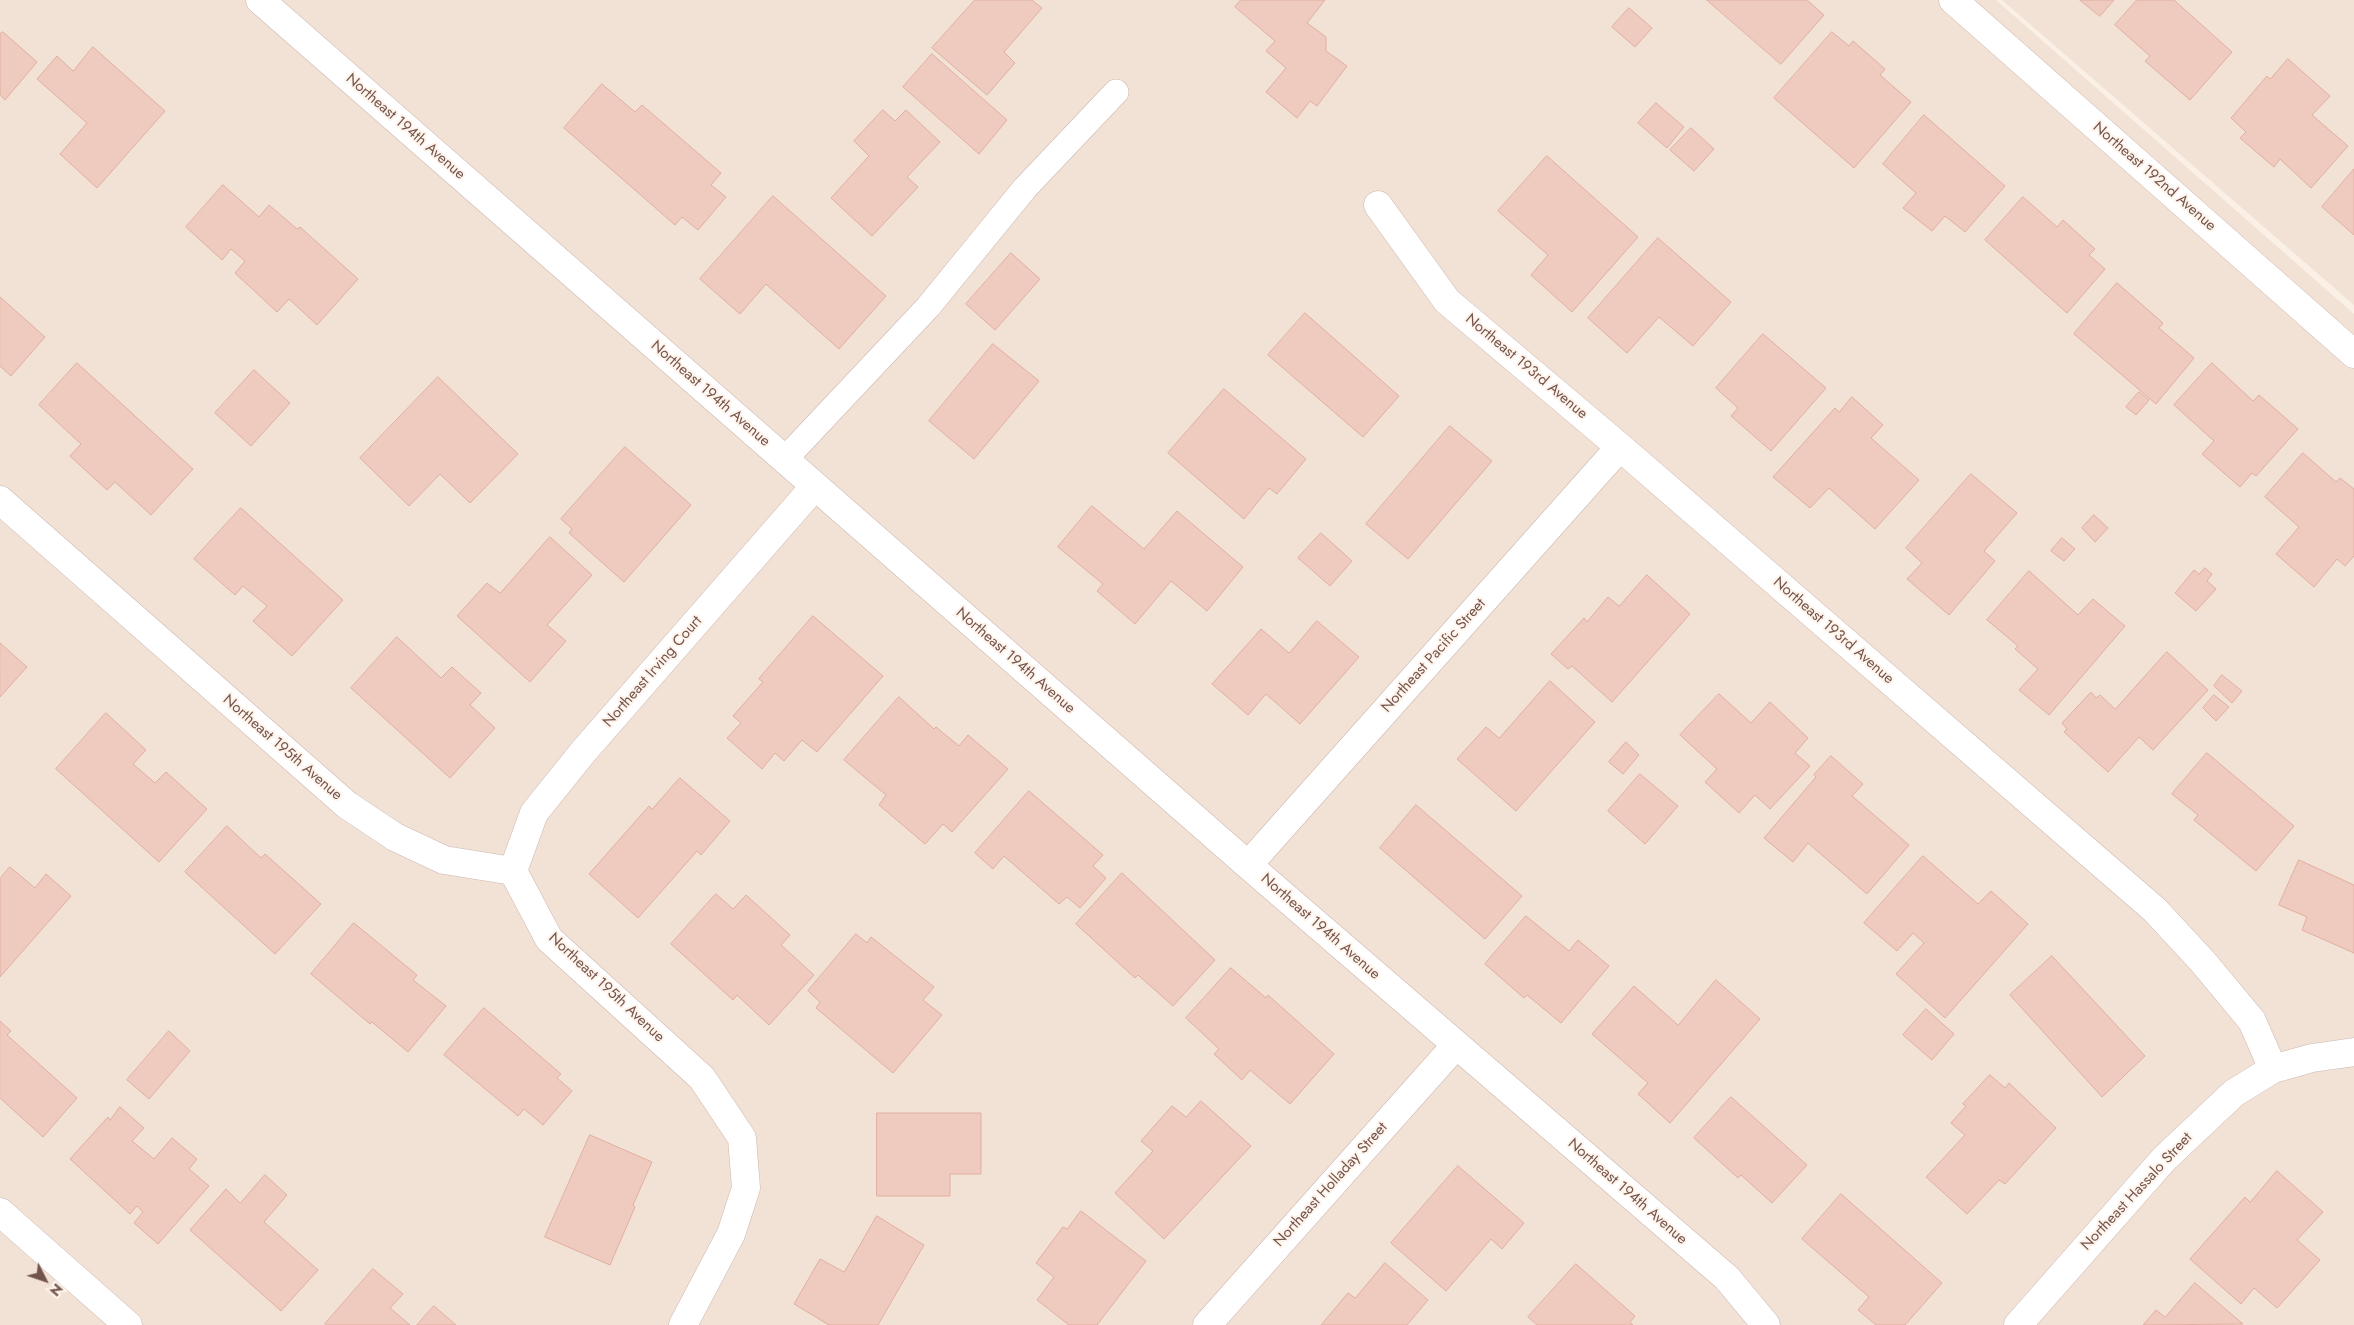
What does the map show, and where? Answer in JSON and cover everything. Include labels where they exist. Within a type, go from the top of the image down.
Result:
[{"type":"street","name":"Northeast 194th Avenue","points":[[260,0],[1248,865],[1726,1278],[1766,1325]]},
{"type":"street","name":"Northeast 192nd Avenue","points":[[1953,0],[2354,354]]},
{"type":"street","name":"Northeast 193rd Avenue","points":[[1378,205],[1446,300],[1620,447],[2155,910],[2204,963],[2252,1021],[2273,1069]]},
{"type":"street","name":"Northeast Pacific Street","points":[[1248,865],[1620,447]]},
{"type":"street","name":"Northeast Irving Court","points":[[513,871],[534,813],[583,752],[815,486]]},
{"type":"street","name":"Northeast 195th Avenue","points":[[0,500],[347,805],[395,837],[444,860],[513,871],[549,939],[702,1078],[742,1138],[746,1188],[731,1234],[683,1325]]},
{"type":"street","name":"Northeast Holladay Street","points":[[1207,1325],[1456,1045]]},
{"type":"street","name":"Northeast Hassalo Street","points":[[2018,1325],[2164,1159],[2234,1093],[2273,1069],[2312,1058],[2354,1052]]},
{"type":"street","points":[[0,1212],[128,1325]]},
{"type":"lane","points":[[785,459],[928,307],[1025,188],[1116,92]]},
{"type":"shaded area","points":[[0,0],[1996,0],[2354,314],[2354,1325],[0,1325]]},
{"type":"shaded area","points":[[2002,0],[2354,0],[2354,305]]},
{"type":"building","points":[[975,0],[1032,0],[1042,8],[1004,52],[1015,63],[987,95],[932,48]]},
{"type":"building","points":[[1241,0],[1325,0],[1307,23],[1326,37],[1326,51],[1347,66],[1317,106],[1310,101],[1297,118],[1266,92],[1286,68],[1266,51],[1275,41],[1235,7]]},
{"type":"building","points":[[1707,0],[1807,0],[1824,15],[1781,64]]},
{"type":"building","points":[[2080,0],[2114,0],[2100,16]]},
{"type":"building","points":[[2137,0],[2174,0],[2232,52],[2190,100],[2145,61],[2150,56],[2115,25]]},
{"type":"building","points":[[1629,8],[1652,28],[1635,47],[1612,27]]},
{"type":"building","points":[[3,32],[37,62],[5,100],[0,95],[0,34]]},
{"type":"building","points":[[1832,32],[1849,46],[1853,41],[1885,69],[1880,75],[1911,102],[1854,168],[1774,98]]},
{"type":"building","points":[[93,47],[165,111],[97,188],[60,154],[87,123],[37,79],[57,56],[73,71]]},
{"type":"building","points":[[932,54],[1007,120],[979,154],[903,87]]},
{"type":"building","points":[[2288,59],[2330,96],[2312,115],[2348,146],[2311,188],[2280,159],[2274,167],[2240,138],[2246,132],[2231,118],[2267,76],[2270,79]]},
{"type":"building","points":[[602,84],[635,112],[642,105],[721,173],[711,185],[726,197],[698,230],[682,217],[675,225],[564,128]]},
{"type":"building","points":[[1656,103],[1684,127],[1667,148],[1638,123]]},
{"type":"building","points":[[883,110],[895,121],[906,110],[940,142],[907,177],[918,187],[872,236],[831,198],[869,156],[854,141]]},
{"type":"building","points":[[1924,115],[2005,186],[1965,232],[1945,216],[1932,231],[1903,208],[1916,193],[1883,164]]},
{"type":"building","points":[[1691,128],[1714,149],[1694,171],[1670,150]]},
{"type":"building","points":[[1547,156],[1638,237],[1572,312],[1531,275],[1548,255],[1498,211]]},
{"type":"building","points":[[2354,169],[2354,235],[2322,207]]},
{"type":"building","points":[[223,185],[259,217],[269,205],[297,229],[300,227],[358,279],[317,325],[289,299],[277,312],[235,273],[245,261],[231,249],[222,260],[186,227]]},
{"type":"building","points":[[773,196],[886,296],[839,349],[766,284],[740,314],[700,279]]},
{"type":"building","points":[[2023,197],[2057,227],[2063,220],[2095,249],[2089,255],[2105,269],[2067,313],[1985,240]]},
{"type":"building","points":[[1658,238],[1731,302],[1693,346],[1659,317],[1627,353],[1588,318]]},
{"type":"building","points":[[1011,253],[1040,279],[995,330],[966,304]]},
{"type":"building","points":[[2117,283],[2163,323],[2159,328],[2194,358],[2156,404],[2074,334]]},
{"type":"building","points":[[0,297],[45,337],[11,376],[0,366]]},
{"type":"building","points":[[1305,313],[1399,396],[1363,437],[1268,355]]},
{"type":"building","points":[[1763,334],[1826,388],[1771,451],[1731,416],[1738,408],[1716,388]]},
{"type":"building","points":[[993,344],[1039,381],[974,459],[929,421]]},
{"type":"building","points":[[77,363],[193,469],[151,515],[115,482],[107,490],[70,456],[81,444],[39,405]]},
{"type":"building","points":[[2212,363],[2253,401],[2259,395],[2298,429],[2256,476],[2252,473],[2240,487],[2202,454],[2214,441],[2174,405]]},
{"type":"building","points":[[254,370],[290,403],[251,446],[215,413]]},
{"type":"building","points":[[438,377],[518,454],[470,503],[440,474],[409,506],[360,458]]},
{"type":"building","points":[[1224,389],[1306,459],[1277,494],[1269,488],[1244,519],[1168,453]]},
{"type":"building","points":[[2139,392],[2149,400],[2136,415],[2126,407]]},
{"type":"building","points":[[1852,397],[1883,425],[1871,438],[1919,480],[1875,529],[1829,488],[1810,508],[1773,477],[1835,408],[1839,412]]},
{"type":"building","points":[[1450,426],[1492,461],[1408,559],[1366,524]]},
{"type":"building","points":[[625,447],[691,505],[624,582],[569,533],[572,529],[561,519]]},
{"type":"building","points":[[2303,453],[2336,482],[2340,478],[2354,489],[2354,556],[2345,566],[2337,559],[2314,587],[2276,554],[2299,527],[2265,497]]},
{"type":"building","points":[[1971,474],[2017,513],[1984,551],[1995,561],[1949,615],[1907,579],[1922,563],[1906,548]]},
{"type":"building","points":[[1092,506],[1144,549],[1177,511],[1243,567],[1207,611],[1171,581],[1135,624],[1097,591],[1103,584],[1058,547]]},
{"type":"building","points":[[241,508],[343,600],[292,656],[253,621],[267,606],[243,586],[235,595],[194,559]]},
{"type":"building","points":[[2094,515],[2108,528],[2095,542],[2082,528]]},
{"type":"building","points":[[1321,533],[1352,561],[1330,586],[1298,558]]},
{"type":"building","points":[[550,537],[592,575],[547,625],[566,641],[530,682],[457,616],[487,583],[500,593]]},
{"type":"building","points":[[2062,538],[2075,549],[2064,561],[2051,551]]},
{"type":"building","points":[[2205,568],[2212,574],[2207,581],[2216,589],[2196,611],[2175,593],[2194,570],[2199,574]]},
{"type":"building","points":[[2029,571],[2078,615],[2093,599],[2125,626],[2049,715],[2019,690],[2038,669],[2015,649],[2018,646],[1987,620]]},
{"type":"building","points":[[1647,575],[1690,614],[1612,702],[1572,666],[1568,669],[1551,654],[1584,618],[1587,622],[1608,597],[1619,606]]},
{"type":"building","points":[[813,616],[883,676],[817,752],[802,740],[784,761],[775,753],[762,769],[727,738],[741,723],[733,716],[763,682],[759,679]]},
{"type":"building","points":[[1317,621],[1359,657],[1300,724],[1266,694],[1248,715],[1212,684],[1261,629],[1289,653]]},
{"type":"building","points":[[397,637],[441,678],[452,667],[481,693],[470,705],[495,728],[450,778],[351,688]]},
{"type":"building","points":[[0,643],[27,667],[0,697]]},
{"type":"building","points":[[2167,652],[2208,690],[2153,750],[2139,737],[2108,772],[2064,732],[2067,729],[2062,723],[2091,692],[2096,698],[2100,695],[2115,709]]},
{"type":"building","points":[[2222,675],[2242,691],[2232,703],[2214,686]]},
{"type":"building","points":[[1550,681],[1595,722],[1516,811],[1457,759],[1486,727],[1499,738]]},
{"type":"building","points":[[1719,694],[1751,723],[1770,702],[1808,738],[1795,753],[1810,766],[1770,809],[1755,795],[1739,813],[1705,782],[1717,769],[1680,735]]},
{"type":"building","points":[[2214,695],[2229,707],[2216,721],[2203,708]]},
{"type":"building","points":[[899,697],[934,729],[936,727],[959,746],[968,735],[1008,769],[952,832],[943,824],[925,844],[879,805],[886,795],[844,760]]},
{"type":"building","points":[[106,713],[146,750],[133,764],[155,783],[166,772],[207,809],[159,862],[56,769]]},
{"type":"building","points":[[1626,742],[1639,755],[1623,774],[1609,762]]},
{"type":"building","points":[[2207,753],[2294,826],[2256,871],[2194,820],[2198,815],[2172,794]]},
{"type":"building","points":[[1831,756],[1863,784],[1852,796],[1909,845],[1867,894],[1808,843],[1793,862],[1764,838],[1816,777],[1814,775]]},
{"type":"building","points":[[1640,774],[1678,806],[1645,844],[1608,811]]},
{"type":"building","points":[[680,778],[730,821],[701,855],[697,851],[638,918],[589,874],[649,806],[652,809]]},
{"type":"building","points":[[1029,791],[1103,855],[1093,866],[1106,878],[1080,908],[1067,897],[1059,904],[1004,856],[993,869],[975,853]]},
{"type":"building","points":[[1416,805],[1522,896],[1485,939],[1380,848]]},
{"type":"building","points":[[227,826],[261,858],[265,854],[321,904],[275,954],[185,872]]},
{"type":"building","points":[[1923,856],[1978,904],[1991,891],[2028,924],[1945,1018],[1896,974],[1924,943],[1913,933],[1897,951],[1864,923]]},
{"type":"building","points":[[2299,860],[2354,885],[2354,953],[2302,930],[2307,917],[2279,905]]},
{"type":"building","points":[[10,867],[35,888],[46,874],[71,896],[0,977],[0,879]]},
{"type":"building","points":[[1122,873],[1215,960],[1173,1006],[1138,975],[1135,978],[1076,924]]},
{"type":"building","points":[[716,894],[733,909],[746,895],[790,935],[781,945],[814,975],[769,1025],[737,995],[733,1000],[671,944]]},
{"type":"building","points":[[1526,916],[1569,951],[1578,940],[1609,966],[1561,1023],[1527,995],[1524,998],[1485,964]]},
{"type":"building","points":[[354,923],[417,975],[413,980],[446,1006],[408,1052],[372,1022],[370,1024],[311,974]]},
{"type":"building","points":[[856,934],[867,943],[871,937],[934,987],[923,1000],[942,1015],[893,1073],[816,1008],[820,1002],[808,991]]},
{"type":"building","points":[[2052,956],[2145,1056],[2102,1097],[2010,995]]},
{"type":"building","points":[[1231,968],[1266,998],[1268,995],[1334,1054],[1290,1104],[1250,1070],[1242,1080],[1214,1054],[1219,1049],[1186,1018]]},
{"type":"building","points":[[1716,980],[1760,1019],[1670,1123],[1638,1094],[1648,1083],[1592,1034],[1634,986],[1678,1025]]},
{"type":"building","points":[[484,1008],[561,1074],[557,1078],[572,1091],[543,1125],[524,1109],[518,1116],[444,1055]]},
{"type":"building","points":[[1926,1009],[1954,1034],[1932,1060],[1903,1035]]},
{"type":"building","points":[[0,1021],[11,1031],[7,1035],[77,1098],[43,1137],[0,1098]]},
{"type":"building","points":[[169,1031],[190,1051],[149,1099],[127,1080]]},
{"type":"building","points":[[1990,1075],[2005,1088],[2009,1083],[2056,1128],[2005,1184],[1999,1180],[1967,1214],[1926,1177],[1965,1135],[1951,1123],[1966,1106],[1963,1104]]},
{"type":"building","points":[[1731,1097],[1807,1165],[1772,1203],[1741,1175],[1738,1178],[1694,1138]]},
{"type":"building","points":[[1201,1101],[1251,1146],[1164,1239],[1115,1193],[1153,1151],[1141,1141],[1172,1106],[1186,1117]]},
{"type":"building","points":[[120,1107],[144,1128],[132,1141],[154,1159],[172,1138],[197,1159],[189,1169],[209,1186],[158,1244],[134,1223],[143,1212],[137,1206],[130,1214],[70,1159],[108,1117],[110,1120]]},
{"type":"building","points":[[877,1113],[981,1113],[981,1174],[950,1174],[950,1196],[877,1196]]},
{"type":"building","points":[[590,1135],[652,1162],[610,1265],[545,1237]]},
{"type":"building","points":[[1458,1166],[1524,1223],[1502,1249],[1491,1239],[1446,1291],[1391,1243]]},
{"type":"building","points":[[2277,1171],[2323,1212],[2297,1240],[2320,1260],[2277,1308],[2254,1288],[2241,1304],[2190,1259],[2245,1197],[2250,1202]]},
{"type":"building","points":[[265,1175],[287,1195],[264,1222],[318,1270],[281,1311],[190,1230],[226,1189],[240,1203]]},
{"type":"building","points":[[1841,1194],[1942,1283],[1905,1325],[1876,1325],[1858,1310],[1869,1297],[1802,1239]]},
{"type":"building","points":[[1081,1211],[1146,1261],[1097,1325],[1069,1325],[1037,1300],[1054,1277],[1036,1263],[1063,1227],[1067,1229]]},
{"type":"building","points":[[877,1216],[924,1245],[878,1325],[829,1325],[794,1304],[820,1259],[844,1272]]},
{"type":"building","points":[[1385,1263],[1428,1300],[1407,1325],[1321,1325],[1348,1293],[1355,1298]]},
{"type":"building","points":[[1576,1264],[1635,1316],[1630,1322],[1633,1325],[1537,1325],[1528,1317]]},
{"type":"building","points":[[373,1269],[403,1294],[390,1308],[410,1325],[325,1324]]},
{"type":"building","points":[[2195,1283],[2243,1324],[2143,1325],[2156,1310],[2165,1317]]},
{"type":"building","points":[[434,1306],[456,1325],[417,1325]]}]
